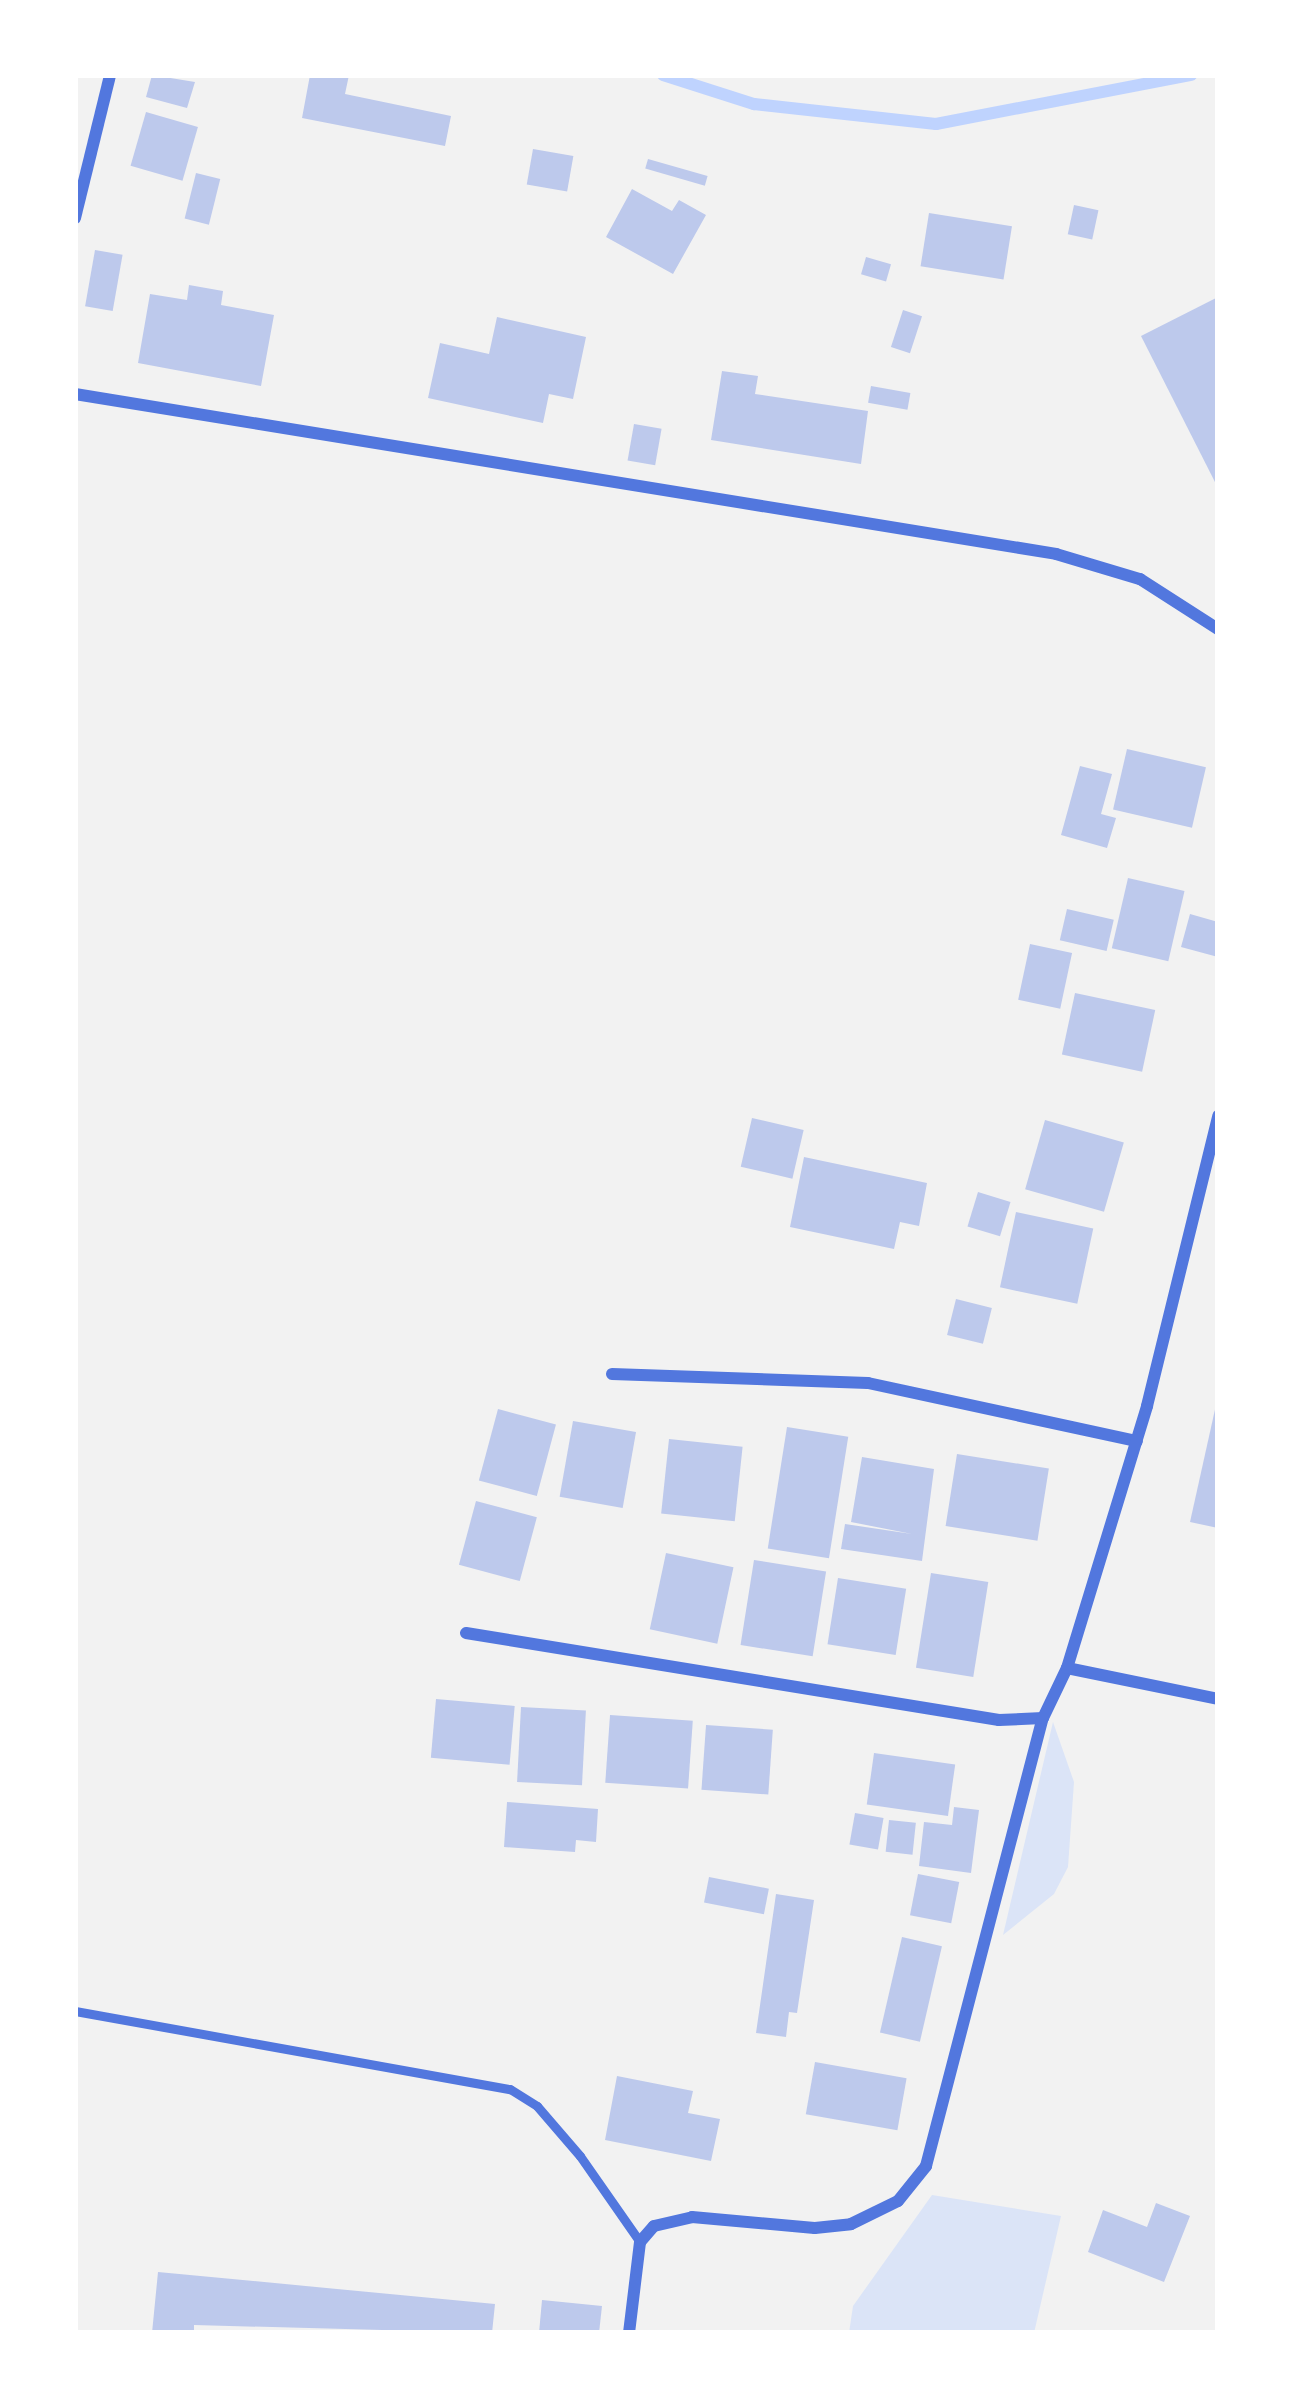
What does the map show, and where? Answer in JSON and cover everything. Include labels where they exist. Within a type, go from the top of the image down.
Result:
[{"type":"street","points":[[75,218],[110,75]]},
{"type":"street","points":[[75,394],[1056,554],[1140,579],[1218,629]]},
{"type":"street","points":[[628,2333],[640,2242],[678,2217],[850,2224],[914,2186],[1043,1718],[1067,1668],[1137,1441],[1218,1116]]},
{"type":"street","points":[[612,1374],[868,1383],[1137,1441]]},
{"type":"street","points":[[466,1633],[999,1720],[1043,1718]]},
{"type":"street","points":[[1067,1668],[1218,1700]]},
{"type":"lane","points":[[75,2012],[510,2089],[537,2106],[580,2156],[640,2242]]},
{"type":"shaded area","points":[[1053,1722],[1074,1782],[1068,1867],[1054,1894],[1003,1935]]},
{"type":"shaded area","points":[[932,2195],[1061,2216],[1034,2333],[849,2333],[853,2306]]},
{"type":"building","points":[[152,75],[195,82],[187,108],[146,97]]},
{"type":"building","points":[[310,75],[349,75],[345,94],[451,116],[445,146],[302,118]]},
{"type":"building","points":[[146,112],[198,127],[182,181],[131,166]]},
{"type":"building","points":[[533,149],[573,156],[567,192],[527,184]]},
{"type":"building","points":[[648,159],[708,176],[705,186],[645,169]]},
{"type":"building","points":[[196,173],[220,179],[209,225],[185,219]]},
{"type":"building","points":[[632,189],[672,211],[679,200],[706,215],[673,274],[606,237]]},
{"type":"building","points":[[1074,205],[1098,210],[1092,240],[1068,234]]},
{"type":"building","points":[[929,213],[1012,226],[1004,279],[921,266]]},
{"type":"building","points":[[95,250],[123,255],[113,311],[85,306]]},
{"type":"building","points":[[866,257],[891,264],[886,281],[861,274]]},
{"type":"building","points":[[189,285],[223,291],[221,305],[274,315],[261,386],[138,363],[150,294],[187,300]]},
{"type":"building","points":[[1218,297],[1218,488],[1141,336]]},
{"type":"building","points":[[903,310],[922,316],[910,353],[891,347]]},
{"type":"building","points":[[497,317],[586,337],[573,399],[549,394],[543,423],[428,398],[440,343],[489,354]]},
{"type":"building","points":[[722,371],[758,376],[755,394],[868,411],[861,464],[711,440]]},
{"type":"building","points":[[871,386],[910,393],[907,410],[868,403]]},
{"type":"building","points":[[634,424],[662,429],[655,465],[628,460]]},
{"type":"building","points":[[1127,749],[1206,767],[1192,828],[1113,809]]},
{"type":"building","points":[[1080,766],[1112,774],[1101,814],[1116,818],[1107,848],[1061,835]]},
{"type":"building","points":[[1128,878],[1185,891],[1168,961],[1112,948]]},
{"type":"building","points":[[1067,909],[1114,920],[1107,951],[1060,940]]},
{"type":"building","points":[[1190,914],[1218,922],[1218,957],[1181,947]]},
{"type":"building","points":[[1030,944],[1072,953],[1060,1009],[1018,1000]]},
{"type":"building","points":[[1075,993],[1155,1010],[1142,1072],[1062,1055]]},
{"type":"building","points":[[752,1118],[804,1130],[792,1179],[741,1167]]},
{"type":"building","points":[[1045,1120],[1124,1143],[1104,1212],[1025,1189]]},
{"type":"building","points":[[804,1157],[927,1183],[919,1226],[900,1222],[894,1249],[790,1227]]},
{"type":"building","points":[[978,1192],[1011,1202],[1000,1236],[967,1226]]},
{"type":"building","points":[[1016,1212],[1093,1228],[1077,1304],[1000,1287]]},
{"type":"building","points":[[956,1299],[992,1308],[983,1344],[947,1335]]},
{"type":"building","points":[[1218,1405],[1218,1528],[1190,1522]]},
{"type":"building","points":[[498,1409],[556,1425],[537,1496],[479,1480]]},
{"type":"building","points":[[573,1421],[636,1432],[623,1508],[560,1497]]},
{"type":"building","points":[[787,1427],[848,1437],[829,1558],[768,1548]]},
{"type":"building","points":[[669,1439],[743,1447],[735,1521],[661,1514]]},
{"type":"building","points":[[957,1454],[1049,1469],[1037,1541],[946,1526]]},
{"type":"building","points":[[862,1457],[934,1469],[922,1561],[841,1549],[845,1524],[912,1534],[851,1522]]},
{"type":"building","points":[[476,1501],[537,1517],[520,1581],[459,1565]]},
{"type":"building","points":[[666,1553],[733,1567],[717,1644],[650,1629]]},
{"type":"building","points":[[754,1560],[826,1571],[813,1656],[741,1645]]},
{"type":"building","points":[[931,1573],[988,1582],[973,1677],[916,1668]]},
{"type":"building","points":[[838,1578],[906,1589],[896,1655],[828,1644]]},
{"type":"building","points":[[436,1699],[515,1706],[510,1765],[431,1758]]},
{"type":"building","points":[[521,1707],[586,1710],[582,1785],[517,1782]]},
{"type":"building","points":[[610,1715],[693,1721],[688,1789],[605,1783]]},
{"type":"building","points":[[706,1725],[773,1730],[768,1795],[701,1790]]},
{"type":"building","points":[[874,1753],[955,1764],[948,1816],[867,1804]]},
{"type":"building","points":[[507,1802],[598,1809],[596,1842],[576,1840],[575,1852],[504,1847]]},
{"type":"building","points":[[954,1807],[979,1810],[971,1873],[919,1866],[924,1822],[952,1825]]},
{"type":"building","points":[[855,1813],[884,1818],[878,1850],[849,1845]]},
{"type":"building","points":[[889,1820],[916,1823],[913,1855],[886,1852]]},
{"type":"building","points":[[918,1874],[959,1882],[951,1923],[910,1915]]},
{"type":"building","points":[[709,1877],[769,1889],[764,1914],[704,1903]]},
{"type":"building","points":[[776,1894],[814,1900],[797,2013],[789,2012],[786,2037],[756,2033]]},
{"type":"building","points":[[902,1937],[942,1946],[920,2042],[880,2032]]},
{"type":"building","points":[[815,2062],[907,2078],[897,2130],[806,2114]]},
{"type":"building","points":[[617,2076],[693,2091],[688,2113],[720,2119],[711,2161],[605,2140]]},
{"type":"building","points":[[1156,2203],[1190,2216],[1164,2282],[1088,2252],[1103,2210],[1147,2227]]},
{"type":"building","points":[[158,2272],[495,2304],[492,2333],[194,2325],[194,2333],[152,2333]]},
{"type":"building","points":[[542,2300],[602,2306],[599,2333],[539,2333]]},
{"type":"waterway","points":[[663,75],[754,104],[936,124],[1191,75]]}]
